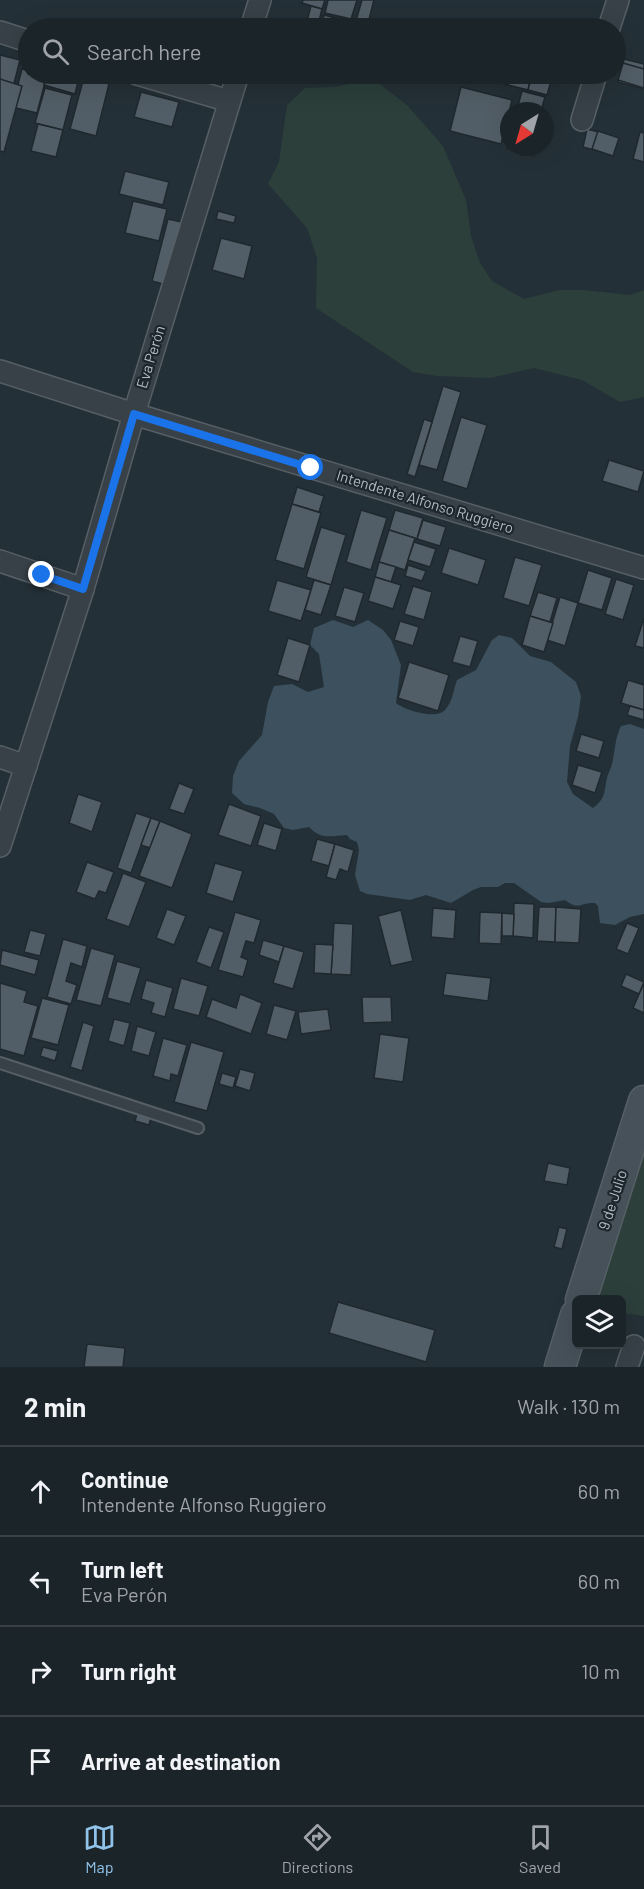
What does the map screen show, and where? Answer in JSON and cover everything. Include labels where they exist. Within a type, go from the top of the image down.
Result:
[{"type":"main road","name":"9 de Julio","points":[[582,1295],[644,1101]]},
{"type":"main road","points":[[560,1367],[572,1328]]},
{"type":"street","points":[[254,18],[260,0]]},
{"type":"street","points":[[612,18],[618,0]]},
{"type":"street","points":[[0,32],[18,38]]},
{"type":"street","points":[[171,84],[229,101]]},
{"type":"street","name":"Eva Perón","points":[[0,846],[83,589],[235,84]]},
{"type":"street","points":[[582,120],[593,84]]},
{"type":"street","name":"Intendente Alfonso Ruggiero","points":[[0,371],[134,414],[644,568]]},
{"type":"street","points":[[0,561],[83,589]]},
{"type":"street","points":[[0,757],[26,766]]},
{"type":"street","points":[[627,1367],[634,1346]]},
{"type":"lane","points":[[0,1063],[198,1128]]},
{"type":"green space","points":[[348,84],[380,84],[408,106],[443,146],[466,200],[471,236],[480,263],[492,281],[524,299],[559,290],[630,295],[644,290],[644,397],[620,402],[582,380],[534,368],[490,378],[437,376],[413,372],[316,308],[317,258],[307,228],[268,184],[279,162],[287,105],[305,88],[336,87]]},
{"type":"green space","points":[[644,1105],[644,1316],[626,1314],[626,1295],[583,1295]]},
{"type":"water","points":[[333,620],[353,627],[368,620],[383,630],[391,640],[401,665],[396,703],[420,713],[435,714],[445,710],[457,680],[476,670],[492,640],[499,635],[512,638],[530,656],[551,662],[576,682],[581,696],[570,746],[567,782],[573,794],[593,808],[604,794],[621,726],[630,724],[644,729],[644,914],[630,917],[615,925],[600,923],[598,906],[595,903],[577,906],[565,900],[541,902],[514,883],[505,883],[498,887],[481,887],[451,903],[426,895],[410,900],[367,894],[360,891],[355,875],[359,850],[357,842],[347,835],[322,836],[309,827],[293,830],[284,828],[274,814],[244,804],[232,793],[233,776],[239,761],[262,735],[268,702],[274,686],[292,684],[308,692],[324,687],[319,654],[310,645],[314,628]]},
{"type":"building","points":[[303,0],[325,0],[322,9],[302,3]]},
{"type":"building","points":[[328,0],[357,0],[351,18],[325,13]]},
{"type":"building","points":[[362,0],[374,0],[369,18],[357,18]]},
{"type":"building","points":[[311,6],[322,9],[320,18],[308,18]]},
{"type":"building","points":[[0,55],[18,60],[18,68],[0,138]]},
{"type":"building","points":[[626,60],[644,64],[644,89],[625,84]]},
{"type":"building","points":[[626,64],[644,69],[644,88],[626,82]]},
{"type":"building","points":[[0,79],[22,86],[4,152],[0,151]]},
{"type":"building","points":[[18,84],[45,84],[37,113],[12,107]]},
{"type":"building","points":[[44,84],[78,84],[75,94]]},
{"type":"building","points":[[82,84],[109,84],[96,136],[70,129]]},
{"type":"building","points":[[508,84],[530,84],[528,90]]},
{"type":"building","points":[[530,84],[550,84],[547,95],[528,90]]},
{"type":"building","points":[[461,87],[512,100],[512,102],[500,102],[500,144],[450,131]]},
{"type":"building","points":[[45,88],[72,95],[63,130],[35,123]]},
{"type":"building","points":[[522,91],[545,97],[544,102],[519,102]]},
{"type":"building","points":[[141,92],[179,102],[172,127],[134,117]]},
{"type":"building","points":[[38,124],[63,130],[56,157],[31,151]]},
{"type":"building","points":[[587,129],[606,134],[602,152],[583,147]]},
{"type":"building","points":[[598,131],[619,138],[613,156],[592,149]]},
{"type":"building","points":[[640,132],[644,133],[644,162],[633,159]]},
{"type":"building","points":[[125,171],[169,182],[163,205],[119,194]]},
{"type":"building","points":[[133,201],[167,209],[159,241],[125,233]]},
{"type":"building","points":[[218,211],[236,216],[234,223],[216,219]]},
{"type":"building","points":[[168,219],[186,223],[170,286],[152,281]]},
{"type":"building","points":[[221,238],[252,246],[244,279],[212,270]]},
{"type":"building","points":[[443,386],[461,392],[437,470],[419,465]]},
{"type":"building","points":[[461,417],[487,425],[467,489],[442,481]]},
{"type":"building","points":[[424,419],[432,422],[415,477],[407,474]]},
{"type":"building","points":[[609,460],[644,471],[638,492],[602,481]]},
{"type":"building","points":[[297,487],[324,496],[319,512],[292,504]]},
{"type":"building","points":[[292,504],[321,513],[304,569],[275,560]]},
{"type":"building","points":[[361,510],[387,518],[371,570],[346,562]]},
{"type":"building","points":[[395,510],[423,518],[417,539],[389,530]]},
{"type":"building","points":[[423,520],[446,527],[440,546],[417,539]]},
{"type":"building","points":[[321,527],[346,535],[331,585],[306,577]]},
{"type":"building","points":[[389,530],[415,538],[405,570],[379,562]]},
{"type":"building","points":[[414,542],[436,549],[430,567],[408,560]]},
{"type":"building","points":[[449,548],[486,560],[478,585],[441,573]]},
{"type":"building","points":[[515,557],[542,565],[529,606],[503,598]]},
{"type":"building","points":[[379,562],[396,567],[391,582],[375,577]]},
{"type":"building","points":[[408,565],[426,571],[422,581],[405,576]]},
{"type":"building","points":[[588,570],[612,578],[602,610],[578,603]]},
{"type":"building","points":[[375,577],[401,585],[393,609],[368,601]]},
{"type":"building","points":[[616,579],[634,585],[623,620],[605,614]]},
{"type":"building","points":[[277,580],[311,590],[301,621],[268,611]]},
{"type":"building","points":[[314,580],[331,585],[321,615],[305,610]]},
{"type":"building","points":[[413,586],[432,592],[424,620],[404,614]]},
{"type":"building","points":[[344,587],[364,593],[355,622],[335,616]]},
{"type":"building","points":[[538,592],[557,598],[550,622],[530,616]]},
{"type":"building","points":[[560,597],[578,603],[565,646],[547,640]]},
{"type":"building","points":[[530,616],[553,623],[544,652],[522,645]]},
{"type":"building","points":[[644,618],[644,648],[635,646]]},
{"type":"building","points":[[400,621],[419,627],[413,646],[394,640]]},
{"type":"building","points":[[460,636],[478,641],[470,667],[452,662]]},
{"type":"building","points":[[288,638],[310,645],[299,682],[277,675]]},
{"type":"building","points":[[409,662],[449,675],[438,711],[398,698]]},
{"type":"building","points":[[628,680],[644,685],[644,710],[621,703]]},
{"type":"building","points":[[630,706],[644,710],[644,720],[627,715]]},
{"type":"building","points":[[581,734],[604,741],[599,758],[576,751]]},
{"type":"building","points":[[578,765],[602,772],[595,793],[572,785]]},
{"type":"building","points":[[179,783],[194,789],[184,814],[169,809]]},
{"type":"building","points":[[78,794],[102,802],[92,832],[69,823]]},
{"type":"building","points":[[229,804],[261,816],[251,846],[218,835]]},
{"type":"building","points":[[136,813],[151,818],[131,873],[117,868]]},
{"type":"building","points":[[151,818],[160,821],[150,848],[141,845]]},
{"type":"building","points":[[160,821],[192,834],[172,888],[139,876]]},
{"type":"building","points":[[264,823],[282,829],[276,851],[257,845]]},
{"type":"building","points":[[317,839],[335,844],[329,866],[311,861]]},
{"type":"building","points":[[335,844],[354,850],[348,872],[340,869],[336,880],[326,877]]},
{"type":"building","points":[[87,862],[114,872],[106,893],[99,891],[95,899],[76,892]]},
{"type":"building","points":[[215,863],[243,871],[233,902],[206,893]]},
{"type":"building","points":[[123,873],[146,882],[129,927],[106,919]]},
{"type":"building","points":[[514,903],[534,904],[533,938],[513,936]]},
{"type":"building","points":[[539,907],[556,907],[555,942],[537,941]]},
{"type":"building","points":[[556,907],[581,909],[579,943],[555,942]]},
{"type":"building","points":[[433,908],[456,910],[454,939],[431,937]]},
{"type":"building","points":[[167,909],[186,916],[174,945],[156,938]]},
{"type":"building","points":[[401,910],[413,961],[391,966],[378,916]]},
{"type":"building","points":[[235,912],[261,920],[254,943],[246,941],[241,957],[248,960],[243,977],[218,970]]},
{"type":"building","points":[[480,912],[502,913],[501,944],[479,943]]},
{"type":"building","points":[[502,913],[514,914],[513,936],[502,936]]},
{"type":"building","points":[[334,923],[353,924],[351,975],[331,974]]},
{"type":"building","points":[[627,923],[639,928],[628,954],[616,949]]},
{"type":"building","points":[[209,927],[224,932],[211,968],[196,962]]},
{"type":"building","points":[[30,930],[46,934],[40,956],[24,952]]},
{"type":"building","points":[[63,939],[87,946],[82,967],[71,963],[66,981],[77,985],[71,1004],[47,997]]},
{"type":"building","points":[[263,940],[284,946],[279,962],[259,955]]},
{"type":"building","points":[[315,944],[333,945],[331,974],[314,973]]},
{"type":"building","points":[[284,946],[304,952],[293,989],[273,983]]},
{"type":"building","points":[[91,948],[115,955],[101,1006],[76,1000]]},
{"type":"building","points":[[2,950],[39,960],[35,975],[0,965]]},
{"type":"building","points":[[117,961],[141,968],[130,1004],[107,998]]},
{"type":"building","points":[[446,973],[491,978],[488,1001],[443,995]]},
{"type":"building","points":[[626,974],[644,982],[639,994],[621,986]]},
{"type":"building","points":[[181,978],[208,986],[199,1016],[173,1009]]},
{"type":"building","points":[[146,980],[173,988],[165,1017],[151,1013],[154,1003],[141,999]]},
{"type":"building","points":[[0,983],[27,991],[24,1002],[38,1006],[24,1056],[0,1049]]},
{"type":"building","points":[[644,983],[644,1013],[633,1008]]},
{"type":"building","points":[[240,994],[262,1003],[251,1034],[206,1017],[212,999],[236,1008]]},
{"type":"building","points":[[362,997],[391,997],[392,1022],[363,1023]]},
{"type":"building","points":[[42,998],[69,1005],[58,1045],[31,1038]]},
{"type":"building","points":[[274,1005],[296,1011],[287,1040],[266,1034]]},
{"type":"building","points":[[328,1009],[331,1030],[301,1034],[298,1012]]},
{"type":"building","points":[[114,1019],[130,1023],[124,1046],[108,1041]]},
{"type":"building","points":[[83,1022],[94,1026],[82,1071],[70,1067]]},
{"type":"building","points":[[137,1026],[156,1032],[149,1056],[131,1051]]},
{"type":"building","points":[[380,1034],[409,1038],[403,1082],[374,1078]]},
{"type":"building","points":[[163,1038],[187,1045],[178,1076],[171,1074],[170,1081],[153,1076]]},
{"type":"building","points":[[191,1042],[224,1052],[207,1111],[174,1102]]},
{"type":"building","points":[[43,1047],[58,1051],[55,1061],[40,1056]]},
{"type":"building","points":[[240,1069],[255,1073],[250,1091],[235,1086]]},
{"type":"building","points":[[222,1073],[236,1077],[233,1088],[219,1084]]},
{"type":"building","points":[[138,1110],[152,1114],[149,1125],[135,1121]]},
{"type":"building","points":[[548,1163],[570,1168],[567,1185],[544,1181]]},
{"type":"building","points":[[559,1227],[567,1229],[562,1249],[554,1247]]},
{"type":"building","points":[[338,1302],[435,1330],[426,1362],[329,1333]]},
{"type":"building","points":[[87,1344],[125,1348],[123,1367],[84,1367]]},
{"type":"route","points":[[42,575],[83,589],[134,414],[311,468]]}]
